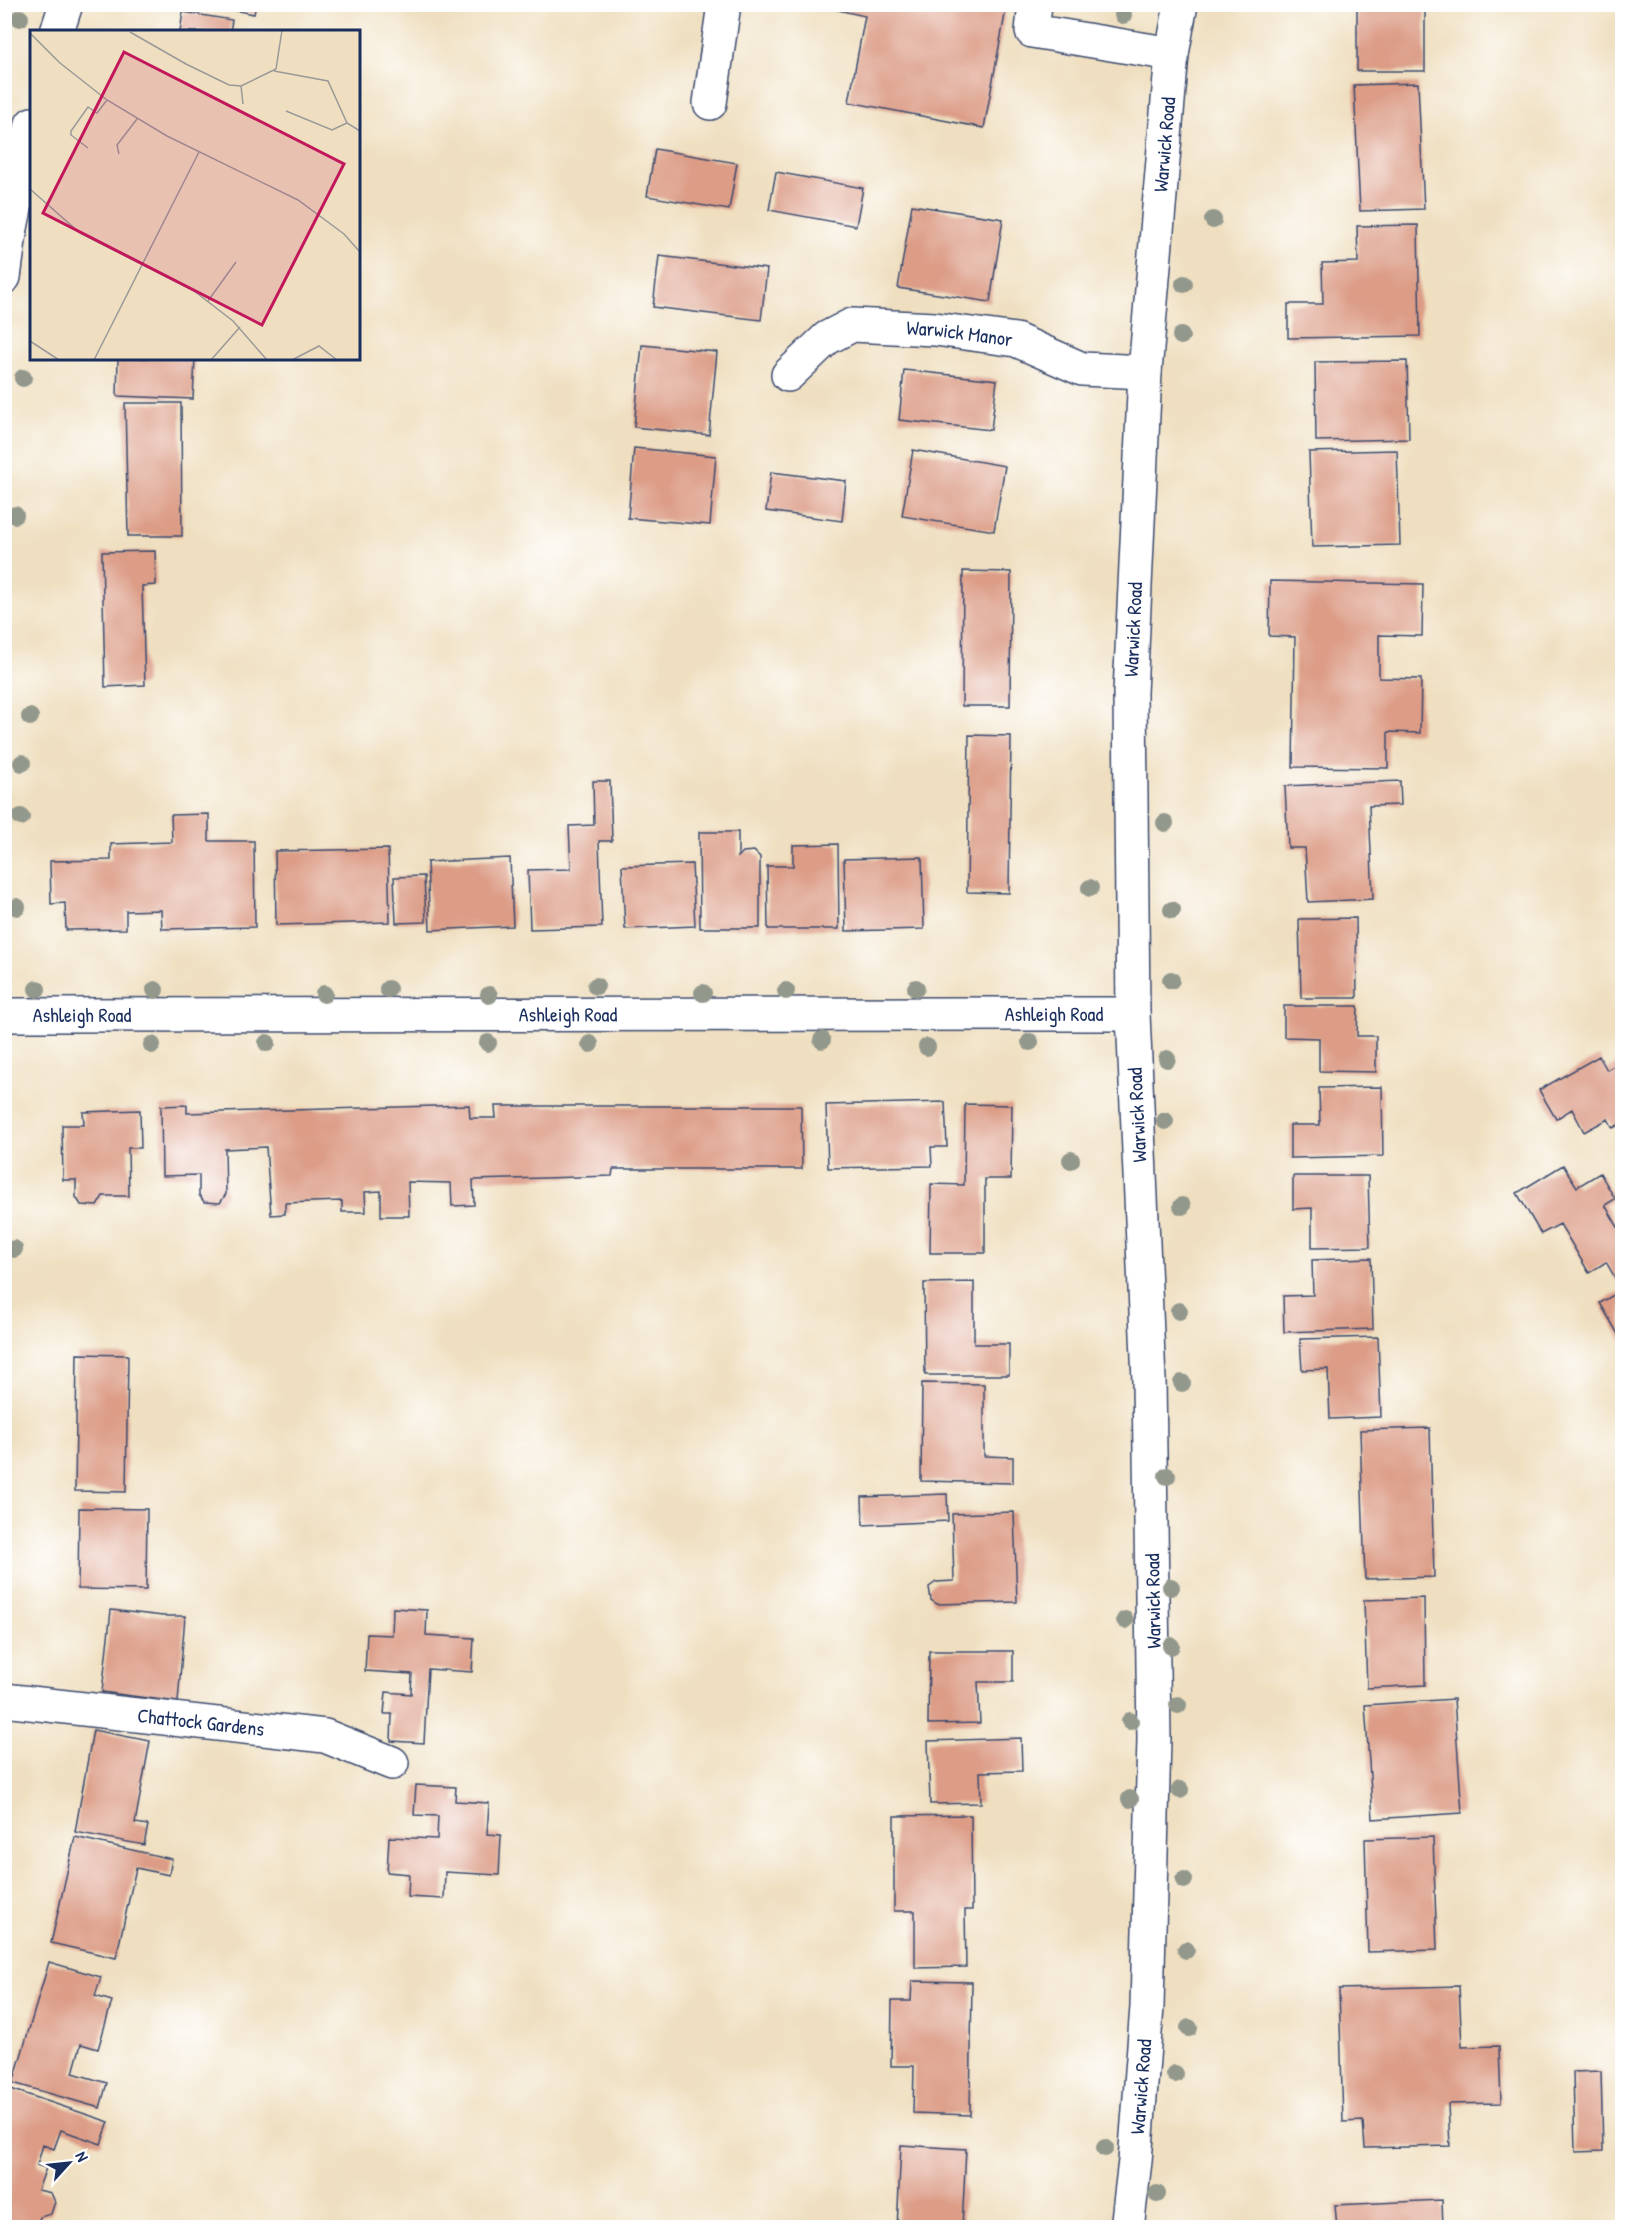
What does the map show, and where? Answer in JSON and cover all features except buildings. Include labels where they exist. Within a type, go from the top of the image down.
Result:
[{"type":"main road","points":[[58,30],[66,4]]},
{"type":"main road","points":[[710,103],[724,4]]},
{"type":"main road","points":[[1035,4],[1032,30],[1172,54]]},
{"type":"main road","name":"Warwick Road","points":[[1127,2228],[1136,2162],[1147,2007],[1154,1739],[1149,1380],[1133,1014],[1131,693],[1145,372],[1172,54],[1181,4]]},
{"type":"main road","points":[[4,277],[10,232],[30,133]]},
{"type":"main road","name":"Warwick Manor","points":[[788,375],[827,338],[852,325],[935,329],[1016,340],[1082,369],[1145,372]]},
{"type":"main road","name":"Ashleigh Road","points":[[4,1015],[1133,1014]]},
{"type":"main road","name":"Chattock Gardens","points":[[4,1700],[325,1736],[392,1763]]}]
